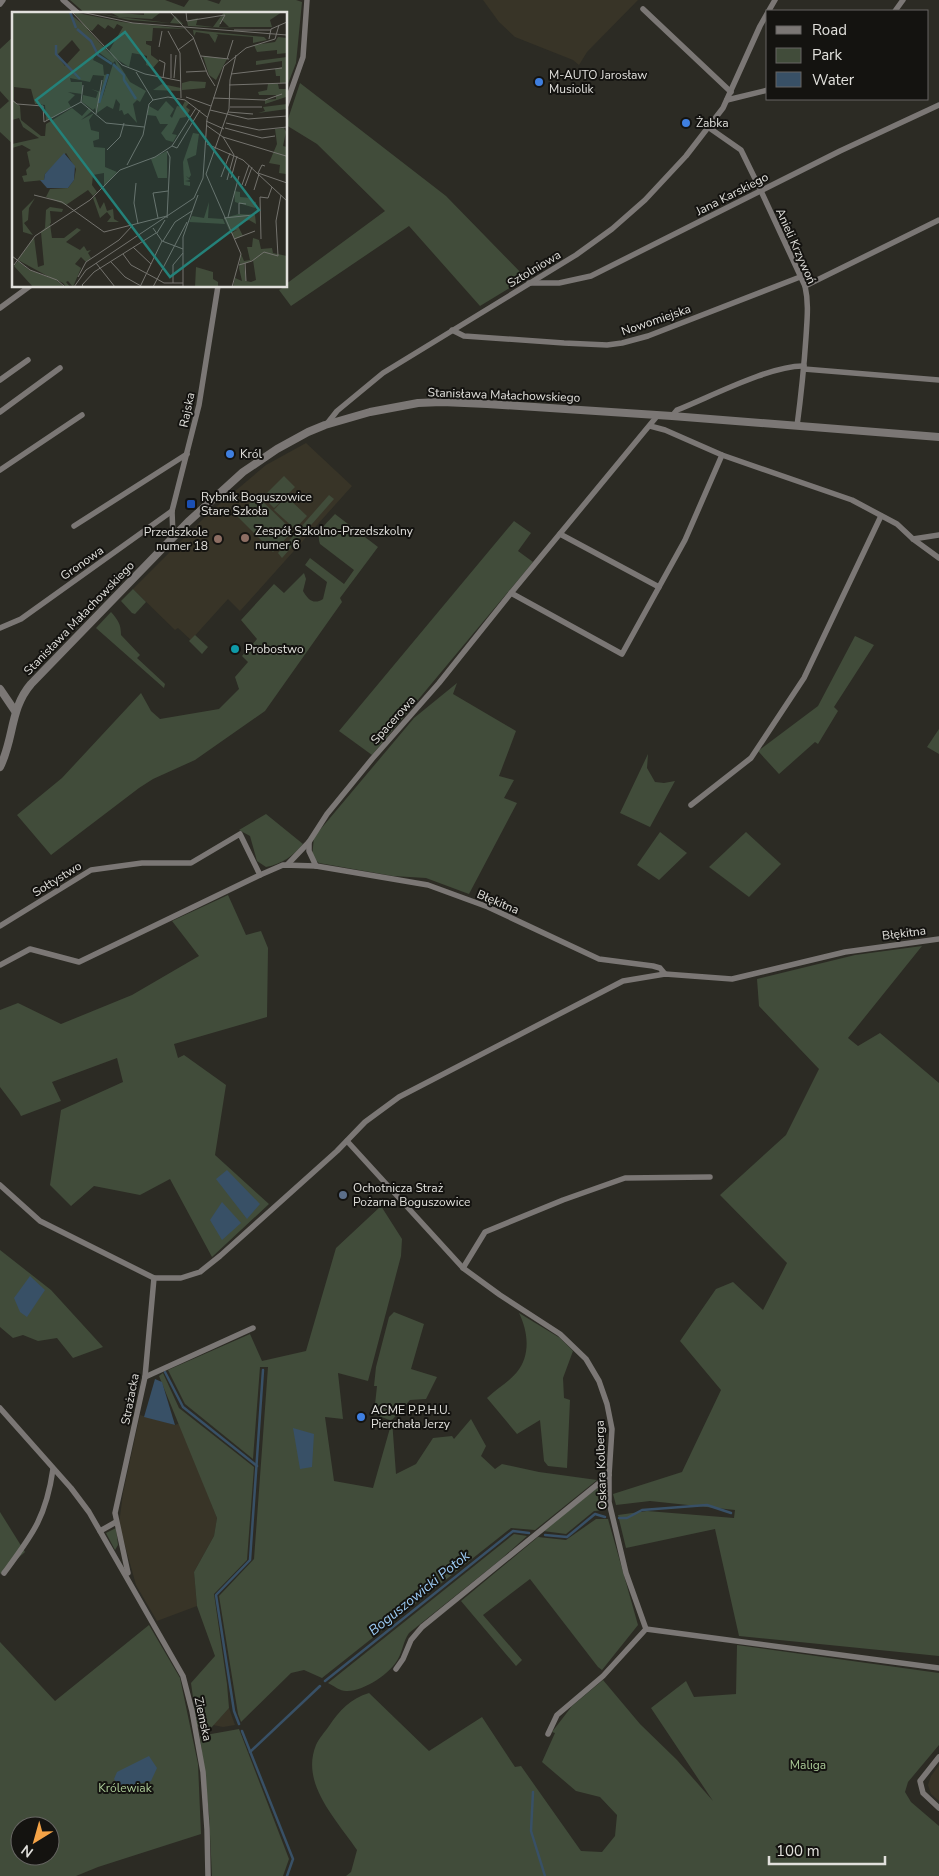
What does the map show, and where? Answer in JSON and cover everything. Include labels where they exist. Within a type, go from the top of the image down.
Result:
[{"type":"street","points":[[0,4],[3,0]]},
{"type":"street","points":[[63,0],[77,12]]},
{"type":"street","points":[[288,99],[303,57],[307,0]]},
{"type":"street","points":[[643,9],[731,92]]},
{"type":"street","name":"Sztolniowa","points":[[325,425],[337,411],[383,373],[582,251],[612,229],[661,184],[708,127],[727,100],[766,16]]},
{"type":"street","points":[[727,100],[766,90]]},
{"type":"street","name":"Jana Karskiego","points":[[529,283],[559,283],[591,276],[840,150],[939,106]]},
{"type":"street","name":"Anieli Krzywoń","points":[[708,127],[740,150],[805,286],[804,368],[797,426]]},
{"type":"street","points":[[805,286],[939,220]]},
{"type":"street","name":"Nowomiejska","points":[[452,330],[464,336],[607,345],[622,343],[648,336],[800,277]]},
{"type":"street","points":[[0,308],[27,288]]},
{"type":"street","name":"Rajska","points":[[173,537],[172,511],[199,405],[218,288]]},
{"type":"street","points":[[0,380],[28,360]]},
{"type":"street","points":[[672,416],[677,410],[747,381],[790,366],[939,380]]},
{"type":"street","points":[[0,412],[60,368]]},
{"type":"street","name":"Stanisława Małachowskiego","points":[[0,767],[7,753],[21,696],[31,684],[213,498],[243,472],[292,441],[325,425],[398,406],[442,402],[658,415],[939,437]]},
{"type":"street","points":[[0,470],[82,415]]},
{"type":"street","points":[[658,415],[664,430]]},
{"type":"street","name":"Spacerowa","points":[[287,866],[310,842],[327,814],[372,759],[439,684],[511,593],[658,415]]},
{"type":"street","points":[[650,426],[664,430],[722,455],[852,500],[897,524],[913,539],[939,558]]},
{"type":"street","points":[[74,526],[188,454]]},
{"type":"street","points":[[511,593],[622,654],[685,540],[722,455]]},
{"type":"street","name":"Gronowa","points":[[0,628],[21,618],[172,511]]},
{"type":"street","points":[[692,805],[751,758],[804,678],[881,516]]},
{"type":"street","points":[[560,534],[659,587]]},
{"type":"street","points":[[913,539],[939,535]]},
{"type":"street","points":[[0,689],[16,711]]},
{"type":"street","name":"Sołtystwo","points":[[0,926],[91,870],[142,863],[191,863],[240,834],[260,875]]},
{"type":"street","points":[[310,842],[309,851],[316,866]]},
{"type":"street","points":[[0,965],[30,948],[79,962],[260,875],[282,865],[287,866]]},
{"type":"street","name":"Błękitna","points":[[287,866],[316,866],[428,885],[488,908],[599,959],[653,966],[660,968],[665,974]]},
{"type":"street","name":"Błękitna","points":[[347,1141],[365,1122],[399,1097],[623,981],[665,974],[732,979],[845,952],[939,939]]},
{"type":"street","points":[[0,1185],[40,1221],[154,1278],[181,1278],[200,1272],[220,1256],[347,1141]]},
{"type":"street","name":"Oskara Kolberga","points":[[347,1141],[463,1268],[500,1296],[560,1334],[586,1359],[599,1381],[607,1404],[612,1429],[609,1502],[626,1573],[646,1629]]},
{"type":"street","points":[[463,1268],[485,1232],[571,1197],[625,1178],[710,1177]]},
{"type":"street","name":"Strażacka","points":[[116,1522],[115,1513],[118,1496],[145,1377],[154,1278]]},
{"type":"street","points":[[145,1377],[253,1328]]},
{"type":"street","name":"Ziemska","points":[[0,1408],[78,1497],[100,1531],[175,1660],[186,1687],[204,1777],[208,1829],[208,1876]]},
{"type":"street","points":[[4,1573],[33,1534],[40,1520],[48,1497],[53,1469]]},
{"type":"street","points":[[396,1669],[403,1659],[410,1640],[422,1627],[609,1475]]},
{"type":"street","points":[[100,1531],[116,1522]]},
{"type":"street","name":"Ziemska","points":[[116,1522],[129,1580]]},
{"type":"street","points":[[548,1734],[557,1715],[603,1676],[646,1629],[939,1668]]},
{"type":"street","points":[[939,1757],[920,1781],[923,1793],[939,1808]]},
{"type":"shaded area","points":[[483,0],[638,0],[587,52],[579,65],[573,60],[515,37],[499,22]]},
{"type":"shaded area","name":"Zespół Szkolno-Przedszkolny numer 6","points":[[306,443],[352,486],[240,611],[228,599],[191,640],[178,628],[175,630],[133,589],[209,513],[266,465]]},
{"type":"shaded area","points":[[140,1415],[175,1425],[180,1423],[217,1518],[214,1536],[194,1572],[197,1606],[157,1621],[136,1585],[119,1524],[123,1493]]},
{"type":"shaded area","points":[[229,1708],[235,1725],[223,1727],[213,1725]]},
{"type":"shaded area","points":[[939,1765],[939,1801],[931,1794],[928,1785],[931,1776]]},
{"type":"green space","points":[[70,0],[165,0],[184,7],[189,0],[207,0],[219,4],[221,0],[296,0],[302,2],[296,63],[288,84],[288,12],[84,12]]},
{"type":"green space","points":[[12,38],[12,143],[0,132],[0,109],[9,101],[0,91],[0,49]]},
{"type":"green space","points":[[300,83],[446,196],[526,278],[480,306],[409,226],[291,306],[279,290],[288,288],[288,283],[385,211],[317,144],[288,126],[288,119]]},
{"type":"green space","points":[[284,476],[295,487],[286,496],[307,516],[295,529],[274,510],[284,499],[274,508],[263,497]]},
{"type":"green space","points":[[329,495],[334,499],[282,558],[278,553]]},
{"type":"green space","points":[[257,496],[293,531],[273,552],[237,516]]},
{"type":"green space","points":[[335,514],[378,547],[340,598],[342,602],[265,711],[195,760],[153,779],[139,788],[51,855],[17,815],[62,778],[141,693],[151,711],[160,719],[219,709],[239,689],[235,677],[248,662],[242,656],[257,639],[241,620],[274,584],[284,593],[304,573],[306,579],[303,591],[309,599],[317,602],[323,599],[327,582],[305,565],[310,558],[344,584],[354,570],[320,544],[320,532]]},
{"type":"green space","points":[[514,521],[531,533],[518,551],[533,562],[372,755],[339,731]]},
{"type":"green space","points":[[133,589],[146,602],[135,614],[121,601]]},
{"type":"green space","points":[[111,612],[119,622],[121,635],[140,655],[137,658],[165,684],[164,688],[96,628]]},
{"type":"green space","points":[[195,635],[208,647],[202,654],[189,641]]},
{"type":"green space","points":[[855,636],[874,645],[834,707],[838,711],[818,744],[815,742],[779,774],[758,751],[818,706]]},
{"type":"green space","points":[[457,683],[453,694],[516,731],[499,776],[514,780],[504,798],[517,803],[469,894],[426,878],[393,876],[319,863],[312,857],[314,837],[414,718]]},
{"type":"green space","points":[[939,729],[939,754],[927,747]]},
{"type":"green space","points":[[648,754],[647,768],[655,782],[675,781],[650,827],[620,813]]},
{"type":"green space","points":[[266,814],[303,844],[287,859],[266,867],[257,861],[250,836],[239,830]]},
{"type":"green space","points":[[660,832],[687,853],[659,880],[637,865]]},
{"type":"green space","points":[[746,832],[781,864],[749,897],[709,867]]},
{"type":"green space","points":[[228,895],[246,935],[261,931],[268,948],[267,1017],[174,1044],[178,1058],[184,1055],[226,1085],[215,1155],[269,1204],[212,1257],[170,1179],[140,1195],[94,1186],[71,1206],[50,1185],[61,1110],[123,1082],[117,1058],[52,1082],[61,1101],[21,1116],[0,1087],[0,1010],[18,1003],[61,1024],[132,995],[199,956],[172,921]]},
{"type":"green space","points":[[922,946],[848,1038],[858,1046],[880,1033],[939,1083],[939,1656],[739,1636],[715,1529],[626,1548],[618,1515],[647,1511],[734,1518],[735,1510],[650,1501],[616,1505],[613,1494],[682,1472],[721,1390],[680,1341],[716,1289],[733,1282],[763,1310],[787,1263],[720,1195],[786,1135],[819,1069],[759,1006],[757,979],[855,955]]},
{"type":"green space","points":[[381,1206],[402,1239],[401,1256],[368,1381],[338,1373],[343,1419],[325,1417],[334,1481],[373,1488],[392,1421],[374,1414],[377,1386],[374,1386],[376,1367],[389,1317],[394,1312],[424,1324],[411,1369],[437,1377],[426,1399],[410,1400],[392,1420],[396,1474],[416,1464],[433,1438],[452,1436],[454,1439],[471,1419],[486,1446],[481,1456],[495,1469],[502,1464],[539,1472],[597,1480],[535,1530],[511,1528],[322,1678],[304,1670],[291,1673],[241,1722],[238,1714],[219,1596],[254,1559],[268,1367],[260,1367],[253,1459],[185,1404],[168,1370],[250,1334],[262,1361],[306,1351],[336,1248]]},
{"type":"green space","points":[[0,1250],[51,1290],[103,1347],[73,1358],[57,1338],[38,1341],[23,1335],[13,1338],[0,1327]]},
{"type":"green space","points":[[519,1313],[560,1338],[573,1351],[563,1378],[564,1398],[570,1400],[567,1468],[548,1466],[544,1461],[540,1420],[517,1434],[487,1398],[514,1376],[524,1358],[527,1343]]},
{"type":"green space","points":[[163,1373],[179,1408],[254,1467],[247,1560],[214,1594],[229,1708],[211,1728],[204,1731],[197,1726],[191,1683],[215,1656],[197,1606],[194,1572],[214,1536],[217,1518],[159,1376]]},
{"type":"green space","points":[[605,1482],[607,1510],[594,1511],[566,1534],[543,1531]]},
{"type":"green space","points":[[0,1512],[25,1552],[0,1574]]},
{"type":"green space","points":[[596,1519],[608,1519],[638,1625],[602,1670],[530,1579],[483,1615],[522,1660],[516,1666],[461,1601],[538,1537],[566,1540]]},
{"type":"green space","points":[[116,1528],[118,1545],[115,1550],[106,1533]]},
{"type":"green space","points":[[514,1534],[527,1536],[409,1633],[398,1659],[383,1676],[368,1685],[346,1691],[328,1683]]},
{"type":"green space","name":"Królewiak","points":[[149,1625],[180,1678],[198,1764],[201,1834],[98,1867],[76,1876],[0,1876],[0,1642],[55,1701]]},
{"type":"green space","name":"Maliga","points":[[737,1645],[939,1673],[939,1745],[908,1782],[905,1792],[911,1802],[939,1826],[939,1876],[346,1876],[351,1872],[357,1850],[323,1801],[313,1774],[312,1759],[320,1737],[341,1710],[357,1698],[369,1693],[429,1751],[482,1717],[515,1767],[521,1766],[581,1851],[602,1852],[615,1836],[617,1815],[600,1797],[576,1791],[542,1762],[555,1733],[552,1732],[572,1706],[603,1680],[640,1724],[677,1760],[713,1801],[651,1708],[686,1681],[694,1697],[736,1694]]},
{"type":"green space","points":[[239,1729],[289,1859],[283,1876],[212,1876],[209,1814],[200,1736]]},
{"type":"water","points":[[227,1170],[260,1204],[247,1219],[216,1179]]},
{"type":"water","points":[[222,1202],[241,1223],[222,1240],[210,1220]]},
{"type":"water","points":[[30,1276],[45,1290],[27,1317],[20,1312],[14,1298]]},
{"type":"water","points":[[155,1379],[162,1382],[175,1425],[144,1417]]},
{"type":"water","points":[[293,1428],[314,1434],[312,1467],[300,1469]]},
{"type":"water","points":[[149,1756],[157,1768],[151,1781],[121,1788],[114,1779],[117,1772]]},
{"type":"waterway","points":[[239,1724],[234,1711],[216,1595],[250,1560],[263,1370]]},
{"type":"waterway","points":[[165,1372],[183,1407],[257,1466]]},
{"type":"waterway","points":[[619,1518],[627,1518],[642,1510],[707,1505],[731,1513]]},
{"type":"waterway","name":"Boguszowicki Potok","points":[[545,1535],[567,1537],[595,1514],[605,1517]]},
{"type":"waterway","name":"Boguszowicki Potok","points":[[325,1681],[513,1531],[529,1533]]},
{"type":"waterway","points":[[250,1752],[320,1686]]},
{"type":"waterway","name":"Boguszowicki Potok","points":[[242,1731],[293,1859],[287,1876]]},
{"type":"waterway","points":[[533,1792],[531,1831],[545,1876]]},
{"type":"place","name":"M-AUTO Jarosław Musiolik","points":[[539,82]]},
{"type":"place","name":"Żabka","points":[[686,123]]},
{"type":"place","name":"Król","points":[[230,454]]},
{"type":"place","name":"Rybnik Boguszowice Stare Szkoła","points":[[191,504]]},
{"type":"place","name":"Zespół Szkolno-Przedszkolny numer 6","points":[[245,538]]},
{"type":"place","name":"Przedszkole numer 18","points":[[218,539]]},
{"type":"place","name":"Probostwo","points":[[235,649]]},
{"type":"place","name":"Ochotnicza Straż Pożarna Boguszowice","points":[[343,1195]]},
{"type":"place","name":"ACME P.P.H.U. Pierchała Jerzy","points":[[361,1417]]}]
